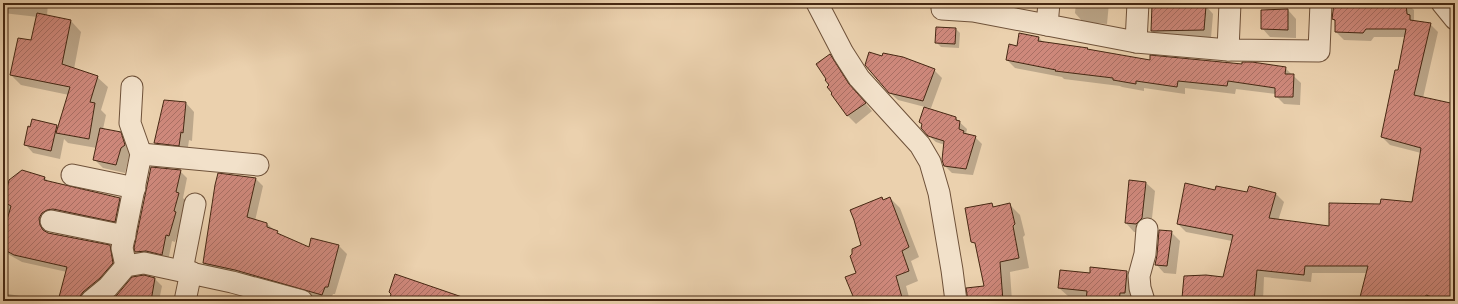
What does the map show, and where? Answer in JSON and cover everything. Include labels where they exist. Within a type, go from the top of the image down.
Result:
[{"type":"street","points":[[817,3],[843,53],[859,78],[920,145],[930,162],[939,193],[956,301]]},
{"type":"street","points":[[1047,25],[1048,3]]},
{"type":"street","points":[[1136,42],[1138,3]]},
{"type":"street","points":[[1228,50],[1230,3]]},
{"type":"street","points":[[942,9],[974,7],[1047,25],[1136,42],[1228,50],[1319,51],[1321,3]]},
{"type":"street","points":[[1442,3],[1455,19]]},
{"type":"street","points":[[126,266],[122,248],[141,154],[130,123],[132,87]]},
{"type":"street","points":[[141,154],[258,165]]},
{"type":"street","points":[[72,175],[135,188]]},
{"type":"street","points":[[185,301],[186,271],[195,204]]},
{"type":"street","points":[[51,221],[125,236]]},
{"type":"street","points":[[1144,301],[1140,288],[1139,276],[1145,254],[1147,229]]},
{"type":"street","points":[[91,301],[108,286],[126,266],[144,263],[232,282],[302,301]]},
{"type":"building","points":[[1334,3],[1364,3],[1364,7],[1389,3],[1406,3],[1407,14],[1410,15],[1410,20],[1431,23],[1414,95],[1455,104],[1455,301],[1445,301],[1426,295],[1424,301],[1359,301],[1368,266],[1305,266],[1304,275],[1257,270],[1254,301],[1204,301],[1182,298],[1184,276],[1206,275],[1223,277],[1233,235],[1177,224],[1185,183],[1215,190],[1216,186],[1247,192],[1249,186],[1276,193],[1269,218],[1329,226],[1329,203],[1380,204],[1381,199],[1412,202],[1421,148],[1381,137],[1395,70],[1398,70],[1406,29],[1366,29],[1363,33],[1335,32],[1335,20],[1332,19]]},
{"type":"building","points":[[1177,4],[1206,6],[1204,30],[1151,31],[1152,5],[1176,6]]},
{"type":"building","points":[[1288,9],[1288,30],[1261,29],[1261,10]]},
{"type":"building","points":[[37,13],[71,20],[62,64],[98,76],[90,102],[95,103],[89,139],[56,133],[70,87],[10,75],[18,38],[31,40]]},
{"type":"building","points":[[936,27],[956,28],[955,44],[935,43]]},
{"type":"building","points":[[1019,33],[1039,37],[1038,41],[1088,48],[1087,49],[1150,60],[1150,55],[1242,64],[1242,62],[1252,62],[1286,67],[1285,74],[1294,74],[1293,97],[1275,97],[1275,88],[1228,81],[1227,86],[1178,81],[1177,87],[1136,81],[1136,84],[1113,80],[1113,78],[1055,71],[1056,70],[1006,60],[1009,44],[1017,46]]},
{"type":"building","points":[[869,52],[882,56],[883,53],[903,57],[935,69],[923,101],[889,93],[865,65]]},
{"type":"building","points":[[830,54],[849,84],[866,103],[847,116],[831,94],[832,93],[827,87],[829,85],[825,80],[826,79],[816,64]]},
{"type":"building","points":[[164,100],[186,102],[183,133],[181,132],[179,146],[154,143]]},
{"type":"building","points":[[924,107],[956,117],[956,120],[960,121],[959,129],[964,131],[963,133],[976,136],[966,169],[944,166],[942,160],[944,141],[928,136],[921,128],[922,124],[919,122]]},
{"type":"building","points":[[32,119],[57,125],[51,151],[24,145],[28,126],[30,127]]},
{"type":"building","points":[[100,128],[121,132],[125,145],[121,148],[116,165],[93,160]]},
{"type":"building","points":[[151,167],[181,170],[176,192],[179,193],[174,211],[176,212],[169,236],[166,235],[162,255],[146,251],[135,252],[134,248]]},
{"type":"building","points":[[22,170],[45,177],[44,180],[120,198],[115,222],[53,209],[42,213],[39,218],[40,225],[43,230],[48,233],[110,245],[113,263],[100,278],[83,292],[79,301],[58,301],[67,267],[14,255],[3,249],[3,234],[11,206],[4,202],[9,180]]},
{"type":"building","points":[[218,173],[256,178],[247,217],[267,223],[267,227],[278,231],[277,233],[309,247],[311,238],[339,245],[328,287],[325,287],[322,295],[235,270],[203,263]]},
{"type":"building","points":[[1129,180],[1146,182],[1142,218],[1136,224],[1125,223]]},
{"type":"building","points":[[882,197],[883,200],[890,197],[909,247],[902,251],[909,271],[896,276],[903,301],[855,301],[845,277],[856,273],[850,256],[852,254],[852,249],[861,245],[850,210]]},
{"type":"building","points":[[992,203],[993,207],[1010,203],[1015,224],[1013,226],[1019,258],[1000,262],[1003,301],[968,301],[966,288],[984,286],[975,243],[971,242],[965,208]]},
{"type":"building","points":[[1159,230],[1172,231],[1167,266],[1155,265]]},
{"type":"building","points":[[1090,267],[1127,271],[1125,293],[1120,293],[1119,301],[1086,301],[1087,291],[1058,288],[1060,270],[1090,273]]},
{"type":"building","points":[[395,274],[465,298],[465,301],[389,301],[391,294],[389,292]]},
{"type":"building","points":[[144,275],[155,278],[151,301],[110,301],[132,277]]}]
